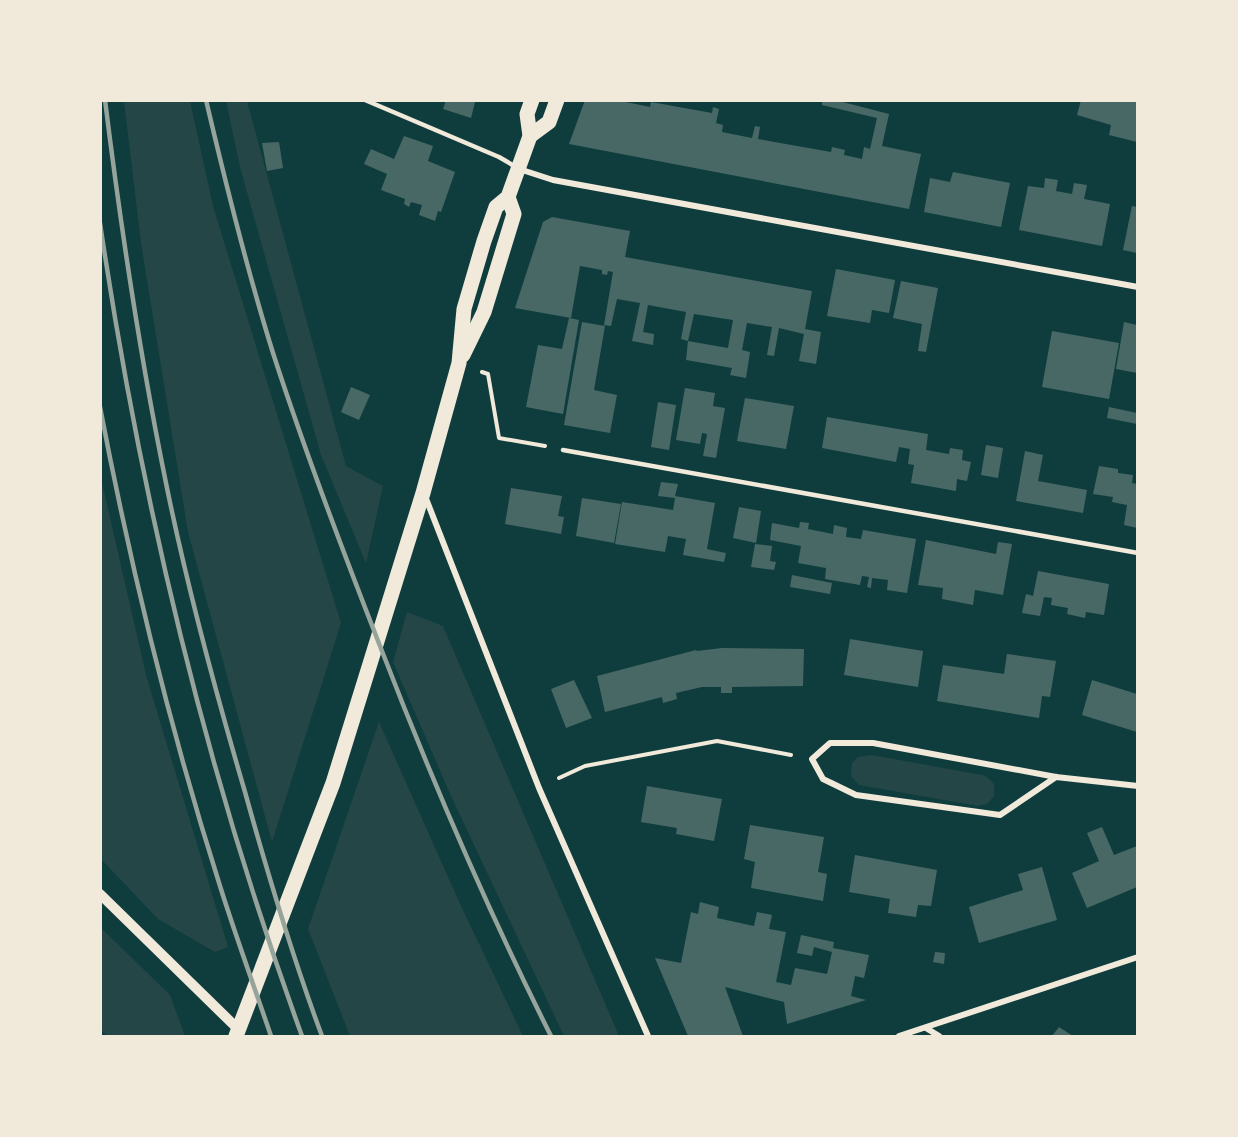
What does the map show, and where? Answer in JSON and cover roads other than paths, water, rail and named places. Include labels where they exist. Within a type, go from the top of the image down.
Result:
[{"type":"main road","points":[[238,1033],[333,783],[423,493],[459,363],[464,309],[484,241],[496,207],[508,197],[530,136],[527,114],[532,100]]},
{"type":"main road","points":[[530,136],[549,122],[557,100]]},
{"type":"street","points":[[518,168],[565,182],[1137,287]]},
{"type":"street","points":[[423,493],[539,788],[648,1036]]},
{"type":"street","points":[[1056,777],[1000,815],[856,795],[823,779],[812,759],[830,743],[873,743],[1056,777],[1137,786]]},
{"type":"street","points":[[100,894],[238,1033]]},
{"type":"street","points":[[899,1036],[1137,957]]},
{"type":"street","points":[[926,1028],[939,1036]]},
{"type":"lane","points":[[365,100],[499,157],[518,168]]},
{"type":"lane","points":[[563,450],[1137,553]]},
{"type":"railway","points":[[105,100],[139,340],[174,522],[192,600],[263,854],[322,1036]]},
{"type":"railway","points":[[206,100],[263,322],[324,500],[399,695],[440,794],[504,940],[551,1036]]},
{"type":"railway","points":[[100,223],[135,430],[180,635],[236,837],[267,937],[302,1036]]},
{"type":"railway","points":[[100,407],[138,588],[168,708],[220,886],[271,1036]]}]
